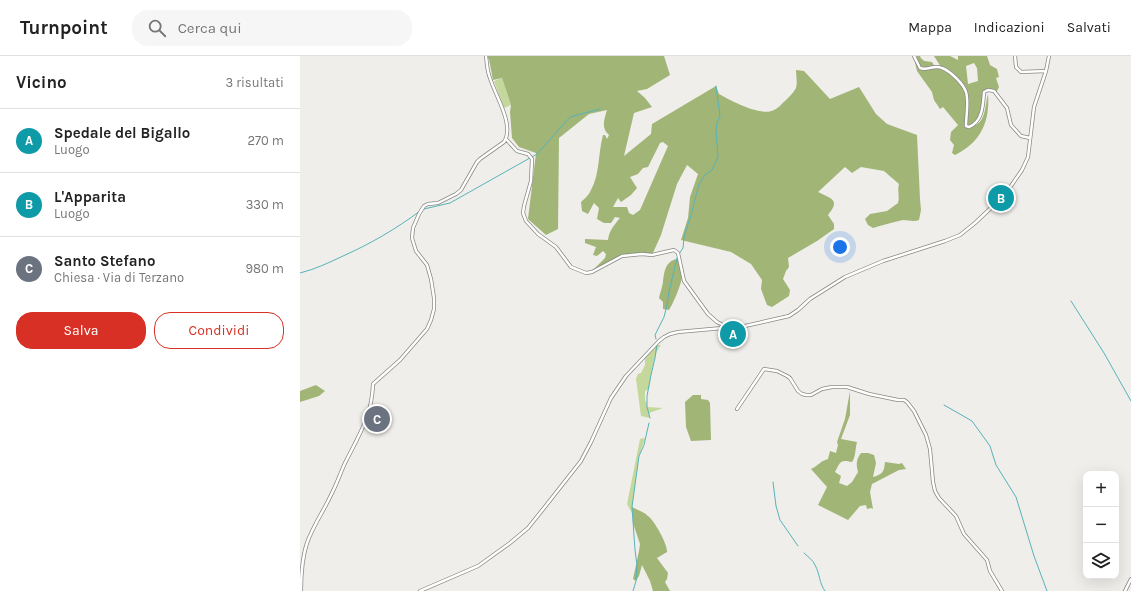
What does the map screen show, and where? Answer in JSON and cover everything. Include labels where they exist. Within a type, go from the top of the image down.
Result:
[{"type":"street","points":[[301,591],[305,551],[308,541],[362,432],[371,405],[373,384],[400,360],[427,329],[431,320],[434,309],[432,284],[427,265],[416,251],[412,238],[413,228],[419,214],[424,206],[438,203],[461,190],[477,162],[504,142],[508,134],[504,114],[489,77],[486,56]]},
{"type":"street","points":[[914,56],[920,68],[924,70],[941,67],[953,75],[961,85],[966,92],[966,126],[972,126],[981,117],[984,92],[988,90],[994,91],[1007,108],[1011,125],[1021,136],[1030,138]]},
{"type":"street","points":[[1015,56],[1016,67],[1021,72],[1046,71]]},
{"type":"street","points":[[420,591],[478,566],[528,528],[580,461],[591,442],[611,398],[622,382],[658,341],[664,337],[678,332],[752,325],[790,316],[810,299],[845,276],[883,261],[946,241],[960,235],[980,218],[994,206],[1011,186],[1022,170],[1028,157],[1034,107],[1046,71],[1049,56]]},
{"type":"street","points":[[506,139],[517,151],[528,154],[532,159],[531,181],[523,214],[526,221],[538,234],[556,247],[571,267],[586,273],[592,272],[622,256],[642,254],[652,255],[674,250],[678,253],[684,281],[708,314],[717,322],[728,328]]},
{"type":"street","points":[[737,409],[764,368],[787,376],[790,378],[798,391],[806,395],[811,395],[822,389],[832,387],[847,387],[869,394],[904,400],[907,402],[914,411],[926,435],[930,450],[935,491],[939,498],[956,516],[964,534],[987,560],[990,571],[1002,591]]},
{"type":"street","points":[[1126,591],[1131,579]]},
{"type":"green space","points":[[486,56],[664,56],[670,75],[647,89],[637,91],[652,107],[634,113],[624,156],[651,134],[652,124],[716,86],[719,94],[731,100],[754,110],[769,112],[777,108],[795,90],[797,84],[796,70],[804,71],[830,99],[859,87],[876,114],[887,124],[917,135],[921,210],[919,220],[903,220],[873,228],[868,225],[865,219],[870,214],[887,211],[898,203],[899,184],[884,171],[861,167],[852,173],[845,167],[818,192],[833,200],[834,206],[828,215],[834,224],[834,229],[788,258],[789,267],[783,279],[790,290],[789,296],[772,307],[767,305],[761,289],[762,280],[751,264],[731,252],[681,240],[688,218],[690,197],[698,174],[687,165],[677,184],[661,235],[652,255],[622,256],[598,269],[594,269],[605,258],[606,254],[603,251],[597,256],[593,255],[596,247],[585,243],[585,239],[608,240],[611,231],[620,218],[615,217],[611,223],[604,223],[597,219],[599,208],[594,203],[588,214],[582,211],[581,202],[590,192],[596,177],[603,135],[605,135],[607,139],[609,135],[604,127],[604,120],[607,110],[589,114],[559,138],[558,229],[546,235],[528,219],[536,153],[519,147],[512,138],[510,112],[511,105],[502,78],[493,80],[489,59]],"holes":[[[663,142],[668,146],[640,210],[633,215],[629,213],[627,207],[613,207],[618,198],[621,202],[631,195],[637,188],[630,177],[638,174],[643,168],[648,167],[660,143]]]},
{"type":"green space","points":[[917,56],[920,56],[923,60],[932,62],[935,67],[941,67],[934,56],[950,56],[958,60],[958,56],[987,56],[990,65],[997,69],[999,77],[996,78],[999,87],[996,93],[988,90],[984,92],[981,117],[972,126],[977,125],[982,118],[988,94],[987,114],[982,130],[971,144],[955,155],[952,153],[954,145],[950,140],[951,132],[958,125],[943,107],[940,109],[934,100],[932,92],[917,71],[915,62]],"holes":[[[974,63],[977,68],[978,81],[968,84],[966,66]]]},
{"type":"green space","points":[[502,78],[511,105],[504,108],[494,81]]},
{"type":"green space","points":[[677,259],[679,260],[682,272],[681,283],[669,310],[663,309],[663,302],[659,298],[665,271],[670,262]]},
{"type":"green space","points":[[658,345],[661,345],[654,360],[649,389],[645,391],[645,400],[647,407],[663,408],[649,413],[650,418],[641,416],[636,379],[645,365],[645,358]]},
{"type":"green space","points":[[316,385],[325,391],[319,396],[300,402],[300,391]]},
{"type":"green space","points":[[850,391],[850,415],[841,439],[857,442],[855,455],[852,462],[841,462],[835,472],[841,476],[839,483],[847,486],[852,482],[858,472],[857,462],[861,453],[874,455],[876,463],[873,477],[882,472],[885,462],[902,463],[906,469],[899,470],[872,484],[870,492],[873,509],[867,509],[866,505],[860,506],[848,520],[818,505],[827,487],[811,469],[828,459],[830,451],[836,453],[838,445],[837,442],[845,419]]},
{"type":"green space","points":[[693,395],[701,395],[701,399],[708,400],[710,403],[711,440],[691,441],[686,427],[685,402]]},
{"type":"green space","points":[[645,438],[639,456],[632,513],[627,504],[640,439]]},
{"type":"green space","points":[[632,507],[645,513],[651,518],[663,539],[667,552],[657,558],[668,573],[665,582],[670,591],[653,591],[642,565],[636,581],[633,579],[640,544],[633,523]]},
{"type":"waterway","points":[[679,254],[683,248],[684,237],[699,184],[705,175],[712,170],[718,157],[716,130],[720,116],[716,86]]},
{"type":"waterway","points":[[424,209],[450,203],[537,154],[570,117],[600,109]]},
{"type":"waterway","points":[[300,273],[322,266],[383,236],[420,211]]},
{"type":"waterway","points":[[656,339],[655,335],[664,317],[677,258]]},
{"type":"waterway","points":[[1071,301],[1104,353],[1131,401]]},
{"type":"waterway","points":[[650,418],[647,407],[647,396],[657,344]]},
{"type":"waterway","points":[[944,405],[972,421],[990,446],[996,465],[1016,497],[1034,556],[1047,591]]},
{"type":"waterway","points":[[633,591],[636,581],[637,565],[632,507],[639,456],[644,445],[649,423]]},
{"type":"waterway","points":[[773,482],[776,506],[780,520],[798,546]]},
{"type":"waterway","points":[[804,553],[814,563],[825,591]]},
{"type":"place","name":"L'Apparita","points":[[1001,198]]},
{"type":"place","name":"Spedale del Bigallo","points":[[733,334]]},
{"type":"place","name":"Santo Stefano","points":[[377,419]]}]
